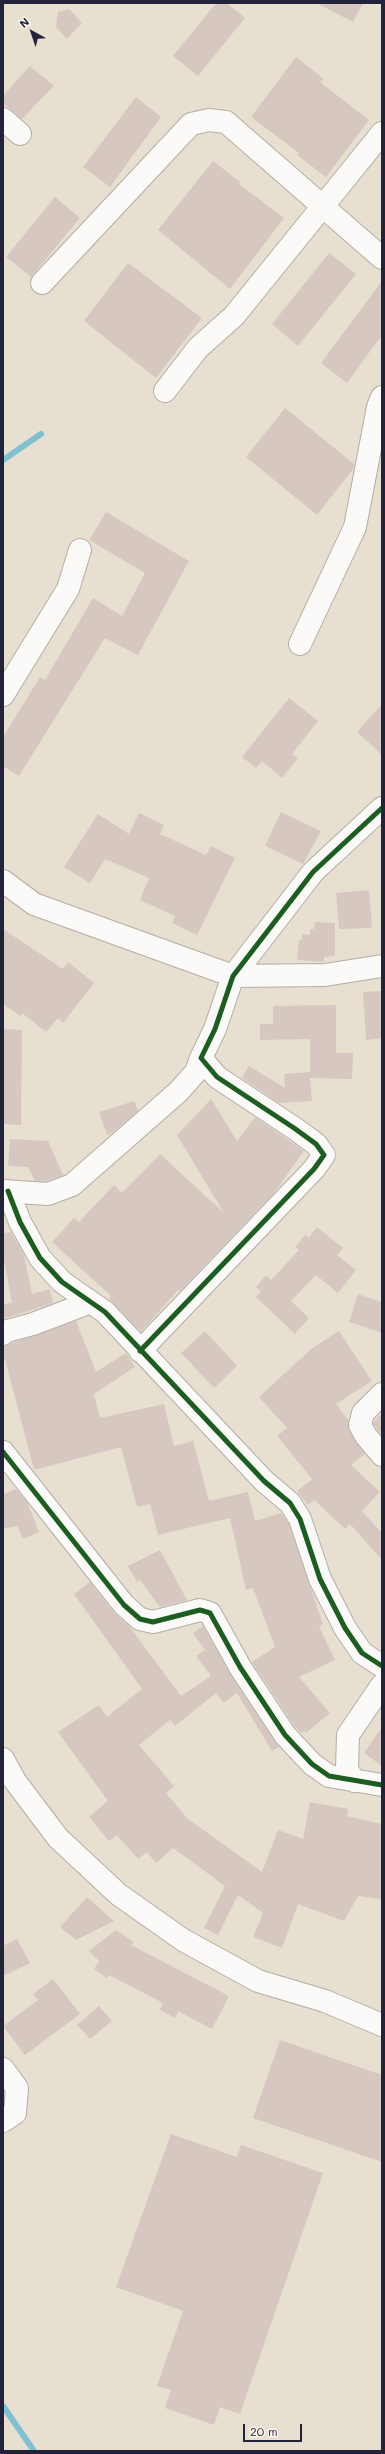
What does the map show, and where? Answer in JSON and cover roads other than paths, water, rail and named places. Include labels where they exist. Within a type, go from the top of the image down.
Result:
[{"type":"street","points":[[3,119],[20,134]]},
{"type":"street","points":[[42,283],[192,124],[209,120],[226,122],[382,258]]},
{"type":"street","points":[[165,391],[198,348],[234,316],[382,133]]},
{"type":"street","points":[[300,644],[355,527],[378,407],[382,397]]},
{"type":"street","points":[[3,695],[68,589],[80,550]]},
{"type":"street","points":[[382,808],[313,872],[233,976],[215,1029],[196,1072],[178,1092],[72,1185],[48,1194],[6,1191],[20,1222],[40,1258],[62,1282],[105,1312],[140,1351],[264,1481],[290,1503],[300,1520],[320,1578],[346,1628],[362,1653],[382,1666]]},
{"type":"street","points":[[3,881],[34,904],[233,976],[325,975],[382,966]]},
{"type":"street","points":[[140,1351],[314,1169],[324,1155],[316,1144],[217,1077],[201,1058]]},
{"type":"street","points":[[3,1334],[7,1331],[33,1324],[91,1302]]},
{"type":"street","points":[[382,1394],[363,1413],[360,1425],[366,1436],[382,1455]]},
{"type":"street","points":[[3,1452],[124,1605],[140,1619],[153,1622],[200,1610],[210,1613],[240,1667],[285,1735],[312,1764],[329,1776],[382,1785]]},
{"type":"street","points":[[354,1781],[347,1769],[348,1735],[382,1685]]},
{"type":"street","points":[[3,1759],[15,1781],[58,1838],[118,1894],[183,1940],[258,1982],[325,2001],[382,2025]]},
{"type":"street","points":[[3,2069],[17,2088],[15,2113],[3,2121]]},
{"type":"waterway","points":[[3,460],[41,434]]},
{"type":"waterway","points":[[3,2406],[34,2451]]}]
